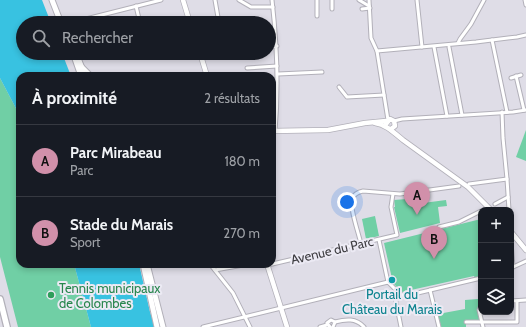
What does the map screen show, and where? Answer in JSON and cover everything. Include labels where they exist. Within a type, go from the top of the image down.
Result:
[{"type":"highway","points":[[0,299],[7,327]]},
{"type":"main road","points":[[52,0],[58,16]]},
{"type":"main road","points":[[56,0],[62,16]]},
{"type":"main road","points":[[75,60],[79,72]]},
{"type":"main road","points":[[79,60],[83,72]]},
{"type":"main road","points":[[144,268],[157,327]]},
{"type":"main road","points":[[148,268],[163,327]]},
{"type":"street","points":[[97,16],[161,0]]},
{"type":"street","points":[[183,0],[188,16]]},
{"type":"street","points":[[215,0],[218,16]]},
{"type":"street","points":[[238,0],[251,7],[273,7]]},
{"type":"street","points":[[272,0],[274,16]]},
{"type":"street","points":[[317,0],[317,16]]},
{"type":"street","points":[[332,0],[332,9]]},
{"type":"street","points":[[359,0],[370,7]]},
{"type":"street","points":[[369,0],[372,38],[377,51],[388,129],[402,119],[525,110],[516,76]]},
{"type":"street","points":[[417,0],[422,47]]},
{"type":"street","points":[[458,43],[471,24],[484,0]]},
{"type":"street","points":[[525,0],[526,5]]},
{"type":"street","points":[[136,6],[138,16]]},
{"type":"street","points":[[362,9],[370,7]]},
{"type":"street","points":[[377,51],[448,46],[458,43],[517,37],[526,34]]},
{"type":"street","points":[[276,36],[278,74],[276,97]]},
{"type":"street","points":[[492,40],[507,112]]},
{"type":"street","points":[[448,46],[462,115]]},
{"type":"street","points":[[434,47],[447,116]]},
{"type":"street","points":[[202,60],[206,72]]},
{"type":"street","points":[[80,64],[88,72]]},
{"type":"street","points":[[247,68],[277,66]]},
{"type":"street","points":[[278,74],[322,72]]},
{"type":"street","points":[[511,78],[521,75]]},
{"type":"street","points":[[339,87],[347,97],[384,95]]},
{"type":"street","points":[[502,112],[509,207]]},
{"type":"street","points":[[276,131],[328,130],[375,122],[395,124],[403,140],[454,177],[477,195],[489,207]]},
{"type":"street","points":[[395,124],[402,137],[469,184],[489,207]]},
{"type":"street","points":[[452,187],[454,177]]},
{"type":"street","points":[[469,184],[507,179]]},
{"type":"street","points":[[361,244],[351,203],[354,195],[362,191],[393,194],[459,186]]},
{"type":"street","name":"Avenue du Parc","points":[[276,263],[397,235],[391,207],[393,194]]},
{"type":"street","points":[[494,204],[508,197]]},
{"type":"street","points":[[439,227],[459,222],[478,212]]},
{"type":"street","points":[[514,232],[526,246]]},
{"type":"street","points":[[514,236],[526,250]]},
{"type":"street","points":[[379,240],[388,282],[402,296],[478,279]]},
{"type":"street","points":[[514,266],[526,261]]},
{"type":"street","points":[[226,268],[215,270],[233,293],[250,327]]},
{"type":"street","points":[[269,268],[288,327]]},
{"type":"street","points":[[203,327],[388,282]]},
{"type":"street","points":[[430,290],[439,327]]},
{"type":"street","points":[[397,292],[395,297],[400,327]]},
{"type":"street","points":[[466,322],[517,322],[517,301],[526,300]]},
{"type":"street","points":[[480,315],[483,327]]},
{"type":"street","points":[[320,327],[329,326],[328,322],[330,320],[335,322],[354,320],[364,327]]},
{"type":"street","points":[[333,327],[335,322]]},
{"type":"green space","points":[[0,78],[16,108],[16,268],[75,268],[91,327],[18,327],[0,257]]},
{"type":"green space","points":[[526,130],[526,161],[516,157]]},
{"type":"green space","points":[[407,199],[408,205],[446,200],[447,206],[438,207],[440,223],[400,233],[394,207],[394,200]]},
{"type":"green space","points":[[375,216],[379,236],[366,239],[362,219]]},
{"type":"green space","points":[[478,220],[478,277],[475,278],[474,276],[402,292],[393,283],[384,243]]},
{"type":"green space","points":[[478,299],[478,315],[479,315],[480,321],[466,321],[466,327],[441,327],[438,314],[465,309],[465,300]]},
{"type":"water","points":[[0,0],[42,0],[48,16],[16,16],[16,60],[65,60],[69,72],[16,72],[16,108],[0,78]]},
{"type":"water","points":[[75,268],[140,268],[155,327],[91,327]]},
{"type":"place","name":"Parc Mirabeau","points":[[417,215]]},
{"type":"place","name":"Stade du Marais","points":[[434,259]]},
{"type":"place","name":"Portail du Château du Marais","points":[[392,280]]},
{"type":"place","name":"Tennis municipaux de Colombes","points":[[51,295]]}]
